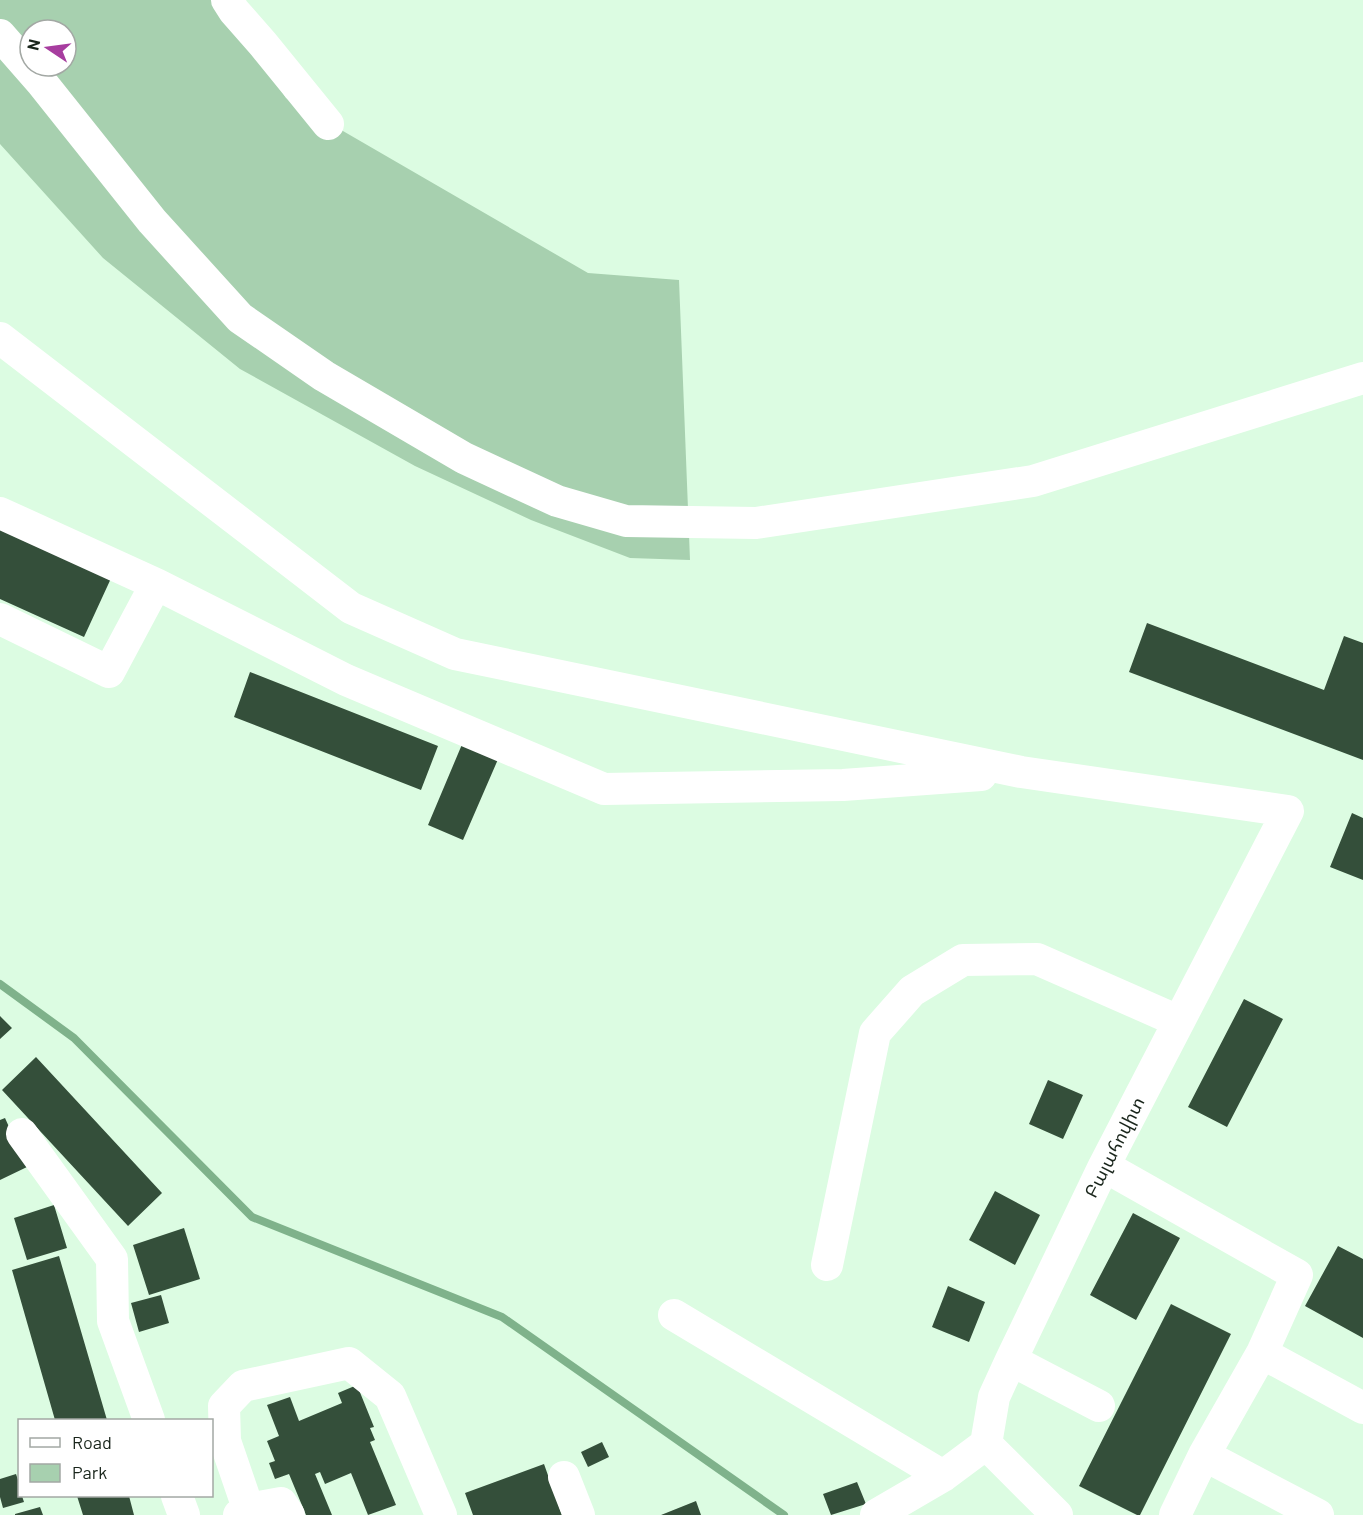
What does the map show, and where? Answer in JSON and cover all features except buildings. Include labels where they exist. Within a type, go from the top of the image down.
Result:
[{"type":"street","points":[[227,0],[328,124]]},
{"type":"street","points":[[0,35],[42,83],[152,221],[240,318],[324,376],[464,458],[557,501],[626,521],[756,523],[1033,481],[1363,378]]},
{"type":"street","points":[[0,338],[351,608],[455,654],[1021,772]]},
{"type":"street","points":[[0,513],[156,584],[346,680],[604,789],[843,784],[1021,772]]},
{"type":"street","points":[[0,619],[109,672],[156,584]]},
{"type":"street","name":"Բալահովիտ","points":[[987,1444],[994,1397],[1011,1360],[1104,1166],[1288,811],[1021,772]]},
{"type":"street","points":[[827,1265],[875,1033],[912,991],[963,960],[1037,959],[1178,1021]]},
{"type":"street","points":[[22,1134],[112,1259],[113,1320],[149,1419]]},
{"type":"street","points":[[1104,1166],[1297,1275],[1262,1353],[1204,1455],[1175,1515]]},
{"type":"street","points":[[674,1315],[943,1476]]},
{"type":"street","points":[[1262,1353],[1363,1408]]},
{"type":"street","points":[[1011,1360],[1099,1406]]},
{"type":"street","points":[[290,1515],[280,1503],[244,1513],[225,1441],[224,1406],[243,1386],[349,1363],[390,1396],[441,1515]]},
{"type":"street","points":[[876,1515],[943,1476],[987,1444],[1057,1515]]},
{"type":"street","points":[[1204,1455],[1318,1515]]},
{"type":"street","points":[[564,1477],[579,1515]]},
{"type":"street","points":[[177,1497],[184,1515]]},
{"type":"green space","points":[[0,0],[223,0],[286,98],[588,273],[679,280],[690,560],[630,558],[531,520],[415,466],[240,369],[103,258],[0,144]]},
{"type":"waterway","points":[[0,984],[74,1038],[252,1217],[502,1317],[784,1515]]}]
